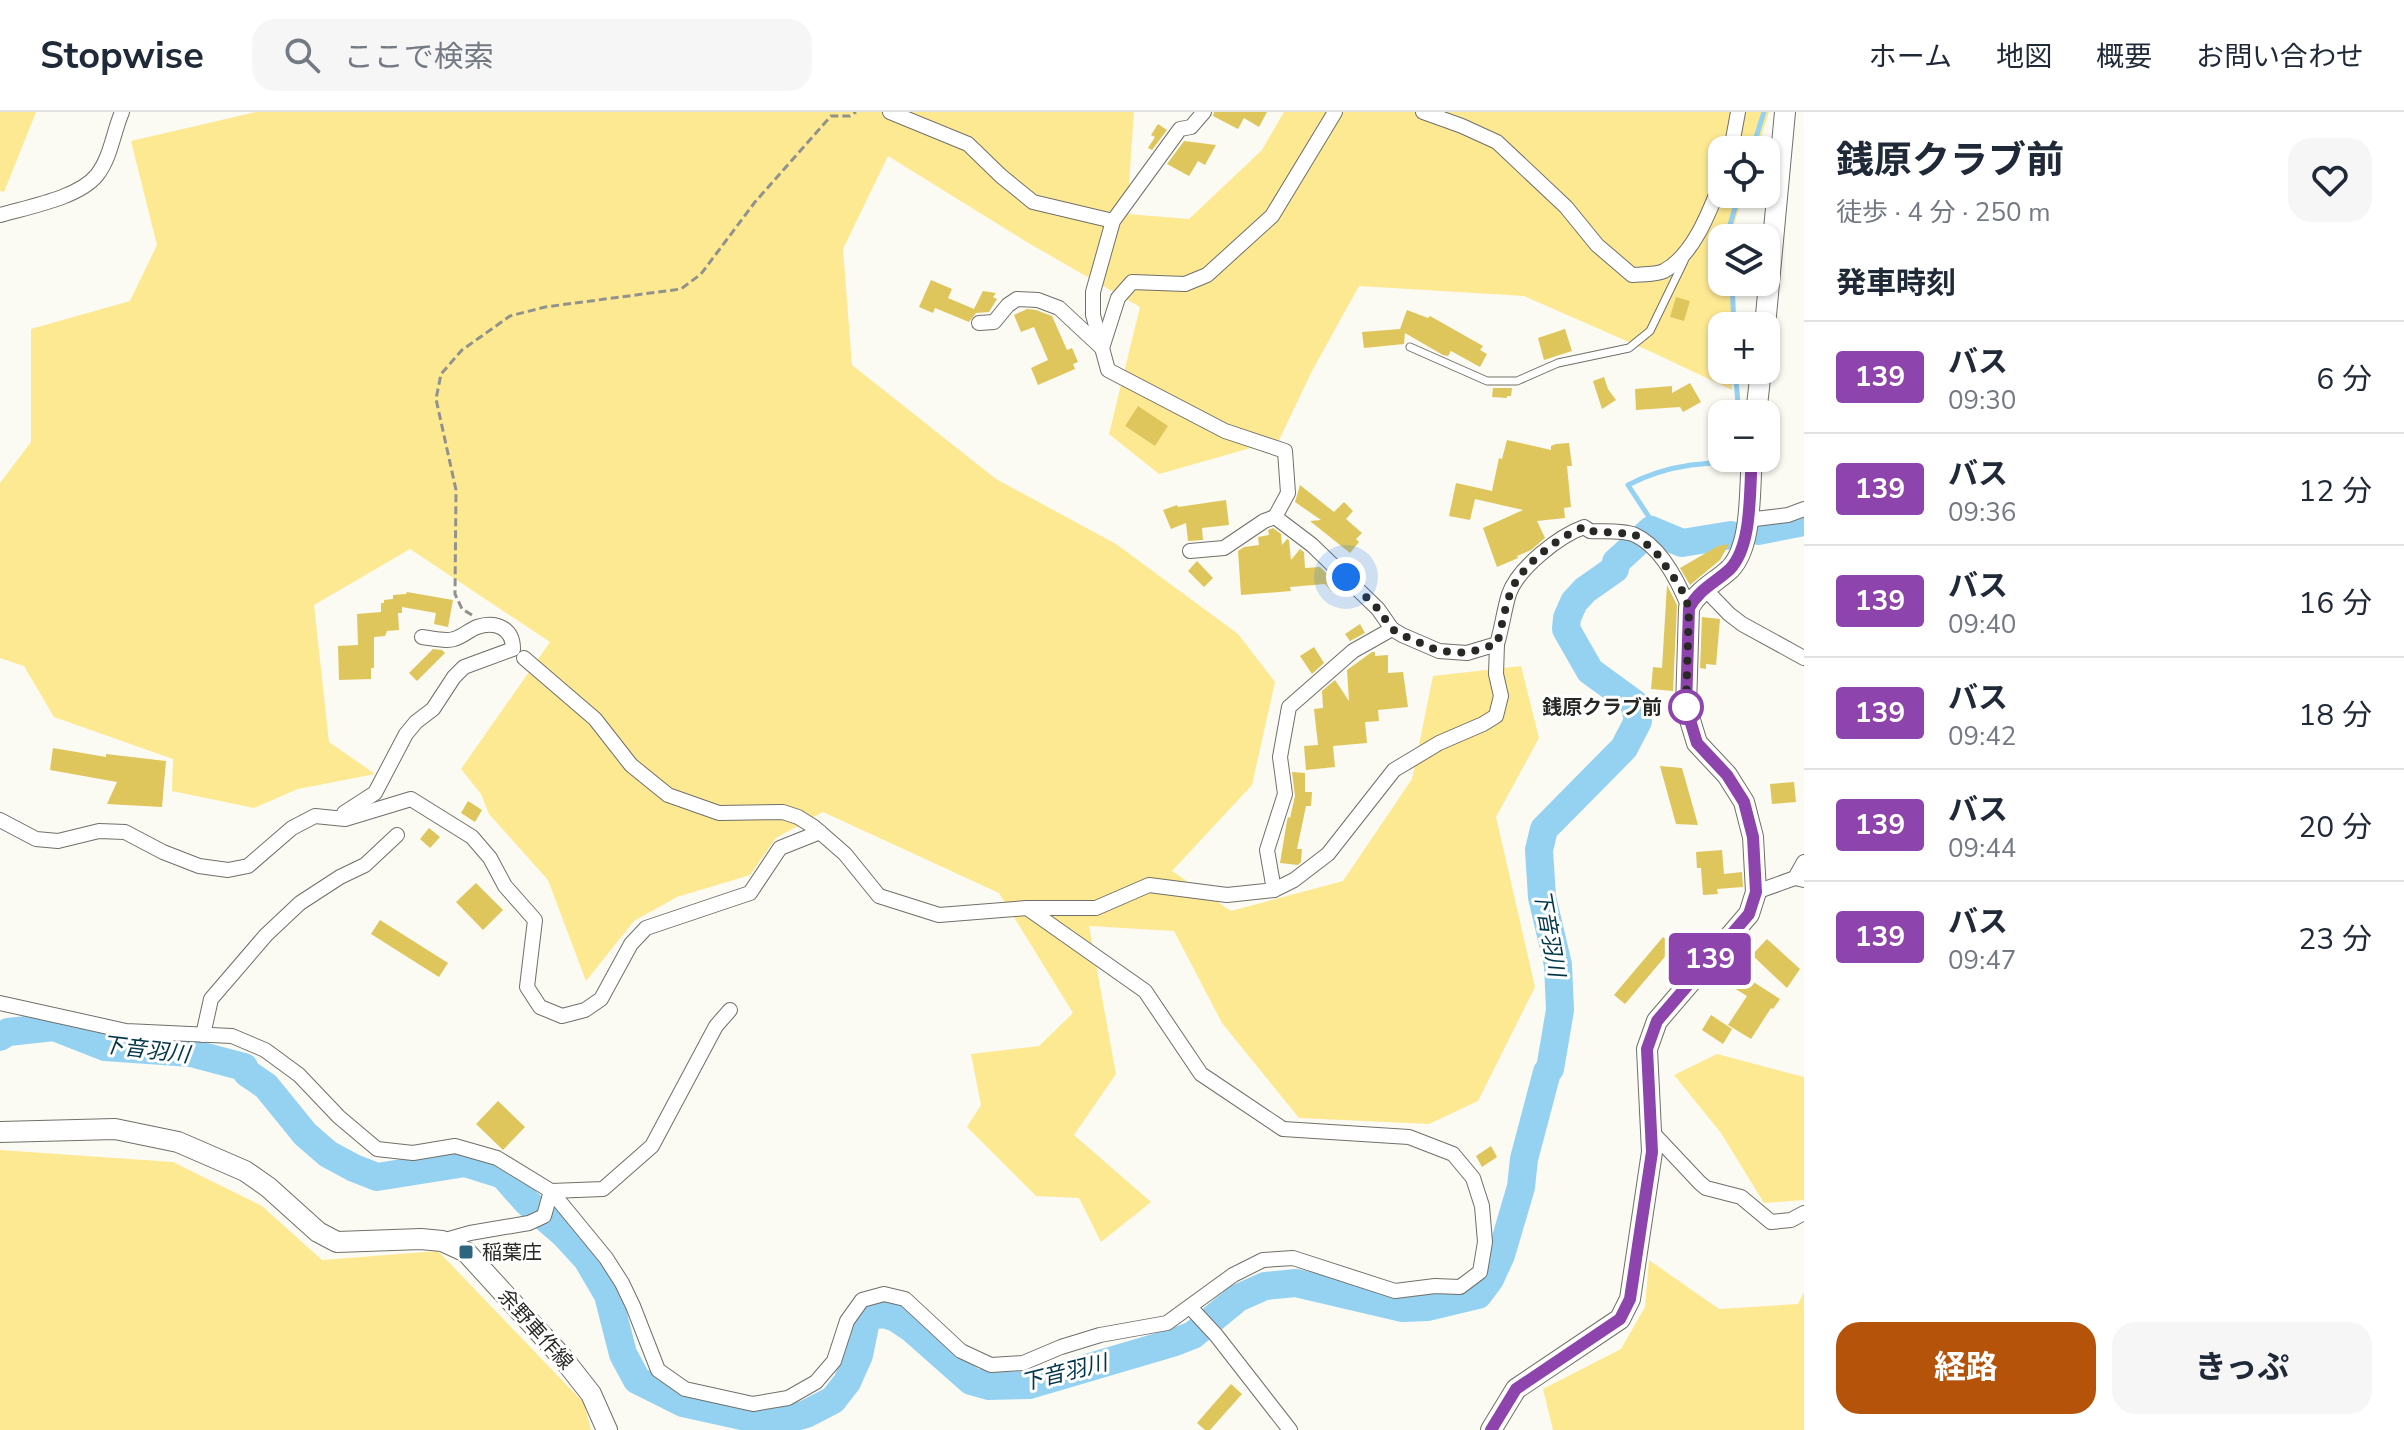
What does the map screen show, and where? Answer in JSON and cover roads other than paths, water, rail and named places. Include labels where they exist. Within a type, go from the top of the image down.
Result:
[{"type":"main road","points":[[1766,312],[1785,112]]},
{"type":"main road","points":[[1491,1430],[1516,1389],[1620,1319],[1630,1299],[1652,1152],[1647,1049],[1657,1021],[1749,914],[1756,892],[1753,837],[1744,802],[1727,775],[1697,743],[1686,707],[1689,608],[1695,596],[1731,567],[1745,544],[1751,472]]},
{"type":"main road","points":[[0,1132],[115,1129],[178,1142],[245,1171],[268,1187],[318,1232],[337,1242],[442,1241]]},
{"type":"main road","name":"余野車作線","points":[[442,1241],[466,1252],[562,1357],[591,1394],[607,1430]]},
{"type":"street","points":[[0,215],[78,189],[96,177],[109,153],[122,112]]},
{"type":"street","points":[[890,112],[968,144],[1033,202],[1113,221]]},
{"type":"street","points":[[1190,551],[1224,548],[1275,517],[1288,493],[1285,451],[1225,431],[1108,370],[1093,315],[1093,292],[1113,221],[1180,129],[1191,127],[1204,112]]},
{"type":"street","points":[[1102,348],[1118,298],[1132,282],[1185,284],[1207,275],[1272,216],[1335,112]]},
{"type":"street","points":[[1423,112],[1497,142],[1566,207],[1597,245],[1632,275],[1663,272],[1690,248],[1711,208]]},
{"type":"street","points":[[1734,136],[1738,112]]},
{"type":"street","points":[[979,323],[994,322],[1017,299],[1038,300],[1059,308],[1102,348]]},
{"type":"street","points":[[1747,520],[1788,515],[1804,509]]},
{"type":"street","points":[[1275,517],[1312,545],[1346,577],[1378,609],[1392,629],[1439,651],[1467,653],[1497,644]]},
{"type":"street","points":[[524,658],[595,719],[631,765],[668,795],[719,813],[783,812],[798,817],[845,854],[879,896],[939,915],[1027,908],[1096,908],[1149,885],[1227,895],[1274,890],[1294,880],[1328,854],[1394,770],[1439,743],[1496,716],[1501,696],[1496,674],[1497,644],[1510,592],[1519,576],[1573,531],[1584,527],[1590,531],[1640,539],[1655,551],[1681,588],[1689,608]]},
{"type":"street","points":[[1704,588],[1742,624],[1804,658]]},
{"type":"street","points":[[337,818],[375,793],[406,734],[433,709],[464,667],[513,649],[513,638],[501,627],[479,626],[452,640],[422,637]]},
{"type":"street","points":[[1274,890],[1267,850],[1285,794],[1280,757],[1289,707],[1353,651],[1392,629]]},
{"type":"street","points":[[0,820],[36,839],[58,841],[99,831],[125,832],[199,866],[228,870],[248,866],[292,828],[315,816],[345,819],[411,799],[472,837],[490,858],[505,886],[535,920],[527,987],[540,1007],[562,1016],[585,1010],[601,999],[631,944],[646,928],[750,893],[780,848],[820,832]]},
{"type":"street","points":[[203,1035],[211,999],[266,935],[300,903],[365,865],[397,835]]},
{"type":"street","points":[[1756,892],[1799,879],[1804,862]]},
{"type":"street","points":[[0,1003],[126,1031],[232,1036],[265,1050],[299,1075],[347,1124],[377,1149],[413,1153],[455,1146],[497,1158],[551,1191],[606,1258],[622,1283],[658,1370],[685,1389],[753,1404],[788,1398],[816,1382],[834,1361],[847,1321],[862,1300],[884,1294],[905,1299],[961,1351],[991,1365],[1023,1363],[1100,1335],[1167,1323],[1233,1275],[1263,1260],[1293,1258],[1395,1291],[1435,1286],[1460,1287],[1480,1272],[1485,1242],[1482,1206],[1473,1178],[1453,1154],[1409,1137],[1283,1129],[1201,1074],[1145,991],[1027,908]]},
{"type":"street","points":[[551,1191],[603,1189],[652,1146],[716,1026],[730,1010]]},
{"type":"street","points":[[1651,1131],[1706,1188],[1741,1197],[1771,1222],[1791,1220],[1804,1213]]},
{"type":"street","points":[[442,1241],[529,1223],[544,1216],[551,1191]]},
{"type":"street","points":[[1190,1307],[1216,1335],[1290,1430]]},
{"type":"lane","points":[[1410,347],[1487,381],[1517,381],[1558,363],[1629,348],[1650,331],[1690,248]]},
{"type":"waterway","points":[[1756,136],[1764,112]]},
{"type":"waterway","points":[[1730,224],[1735,208]]},
{"type":"waterway","points":[[1733,296],[1733,312]]},
{"type":"waterway","points":[[1736,384],[1738,400]]},
{"type":"waterway","points":[[1651,530],[1649,517],[1628,485],[1675,468],[1708,463]]},
{"type":"waterway","points":[[1758,531],[1804,522]]},
{"type":"waterway","name":"下音羽川","points":[[0,1037],[8,1032],[54,1027],[105,1047],[191,1053],[244,1067],[247,1073],[266,1086],[305,1134],[328,1154],[354,1168],[377,1177],[465,1163],[503,1175],[587,1259],[608,1295],[623,1354],[637,1380],[683,1403],[760,1420],[788,1419],[833,1400],[847,1382],[859,1355],[867,1316],[884,1314],[896,1318],[971,1381],[989,1386],[1029,1385],[1193,1335],[1238,1298],[1265,1286],[1296,1283],[1403,1308],[1428,1307],[1478,1295],[1490,1279],[1501,1255],[1521,1187],[1524,1159],[1550,1069],[1560,1010],[1558,965],[1542,897],[1539,850],[1544,829],[1624,748],[1638,721],[1634,703],[1590,671],[1566,629],[1567,618],[1574,602],[1585,590],[1615,569],[1616,562],[1651,530],[1682,543],[1731,535]]},
{"type":"place","name":"銭原クラブ前","points":[[1686,707]]},
{"type":"place","name":"稲葉庄","points":[[466,1252]]}]
